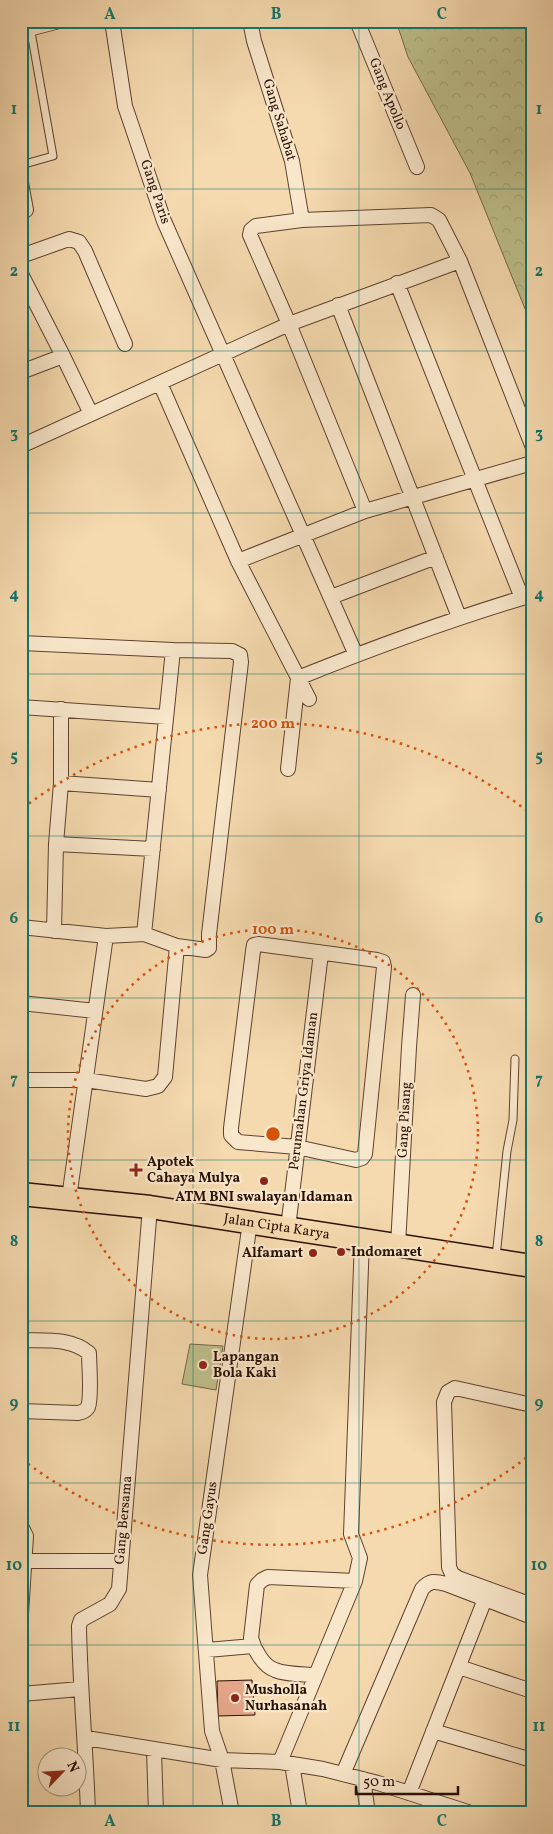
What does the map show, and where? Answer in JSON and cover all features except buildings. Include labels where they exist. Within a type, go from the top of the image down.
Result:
[{"type":"main road","name":"Jalan Cipta Karya","points":[[21,1194],[150,1207],[532,1266]]},
{"type":"street","name":"Gang Paris","points":[[112,21],[125,106],[164,221],[356,655]]},
{"type":"street","name":"Gang Sahabat","points":[[250,21],[254,41],[292,160],[302,220]]},
{"type":"street","name":"Gang Apollo","points":[[357,21],[417,166]]},
{"type":"street","points":[[21,183],[26,210]]},
{"type":"street","points":[[365,511],[289,324],[250,235],[251,230],[256,226],[302,220],[431,215],[440,220],[460,261],[532,445]]},
{"type":"street","points":[[21,256],[69,239],[79,242],[85,251],[125,344]]},
{"type":"street","points":[[21,446],[289,324],[460,261]]},
{"type":"street","points":[[21,274],[91,414]]},
{"type":"street","points":[[298,678],[459,617],[527,596],[475,480],[397,283]]},
{"type":"street","points":[[338,305],[459,617]]},
{"type":"street","points":[[21,372],[63,356]]},
{"type":"street","points":[[160,383],[238,561],[309,700]]},
{"type":"street","points":[[238,561],[365,511],[532,463]]},
{"type":"street","points":[[331,597],[436,557]]},
{"type":"street","points":[[21,643],[232,651],[240,655],[242,662],[209,934],[209,948],[206,950],[177,946],[144,934],[106,936],[21,927]]},
{"type":"street","points":[[144,934],[173,650]]},
{"type":"street","points":[[288,769],[298,678]]},
{"type":"street","points":[[21,707],[166,717]]},
{"type":"street","points":[[54,931],[56,844],[62,783],[61,709]]},
{"type":"street","points":[[62,783],[159,790]]},
{"type":"street","points":[[56,844],[153,849]]},
{"type":"street","points":[[70,1198],[106,936]]},
{"type":"street","points":[[258,944],[377,960],[383,962],[384,967],[364,1154],[362,1158],[356,1160],[297,1147],[238,1142],[232,1135],[231,1128],[250,970],[254,945],[258,944]]},
{"type":"street","points":[[21,1080],[86,1080],[146,1089],[158,1086],[165,1076],[177,946]]},
{"type":"street","name":"Perumahan Griya Idaman","points":[[288,1228],[321,953]]},
{"type":"street","name":"Gang Pisang","points":[[398,1245],[413,995]]},
{"type":"street","points":[[21,1002],[96,1011]]},
{"type":"street","name":"Gang Bersama","points":[[88,1813],[86,1738],[80,1688],[79,1626],[81,1620],[110,1604],[119,1589],[150,1207]]},
{"type":"street","name":"Gang Gayus","points":[[232,1813],[222,1760],[212,1731],[200,1574],[250,1222]]},
{"type":"street","points":[[300,1813],[286,1763],[315,1675],[355,1581],[360,1558],[351,1534],[362,1240]]},
{"type":"street","points":[[21,1340],[70,1342],[81,1347],[88,1353],[89,1398],[87,1407],[84,1411],[78,1413],[21,1411]]},
{"type":"street","points":[[532,1404],[455,1388],[448,1392],[444,1402],[450,1567],[452,1574],[458,1578],[532,1605]]},
{"type":"street","points":[[21,1526],[26,1536],[21,1614]]},
{"type":"street","points":[[24,1561],[121,1561]]},
{"type":"street","points":[[315,1675],[274,1670],[266,1665],[254,1646],[252,1638],[257,1586],[268,1577],[355,1581]]},
{"type":"street","points":[[344,1774],[422,1590],[427,1583],[432,1581],[446,1584],[532,1618]]},
{"type":"street","points":[[409,1793],[485,1599]]},
{"type":"street","points":[[207,1650],[254,1646]]},
{"type":"street","points":[[459,1667],[532,1692]]},
{"type":"street","points":[[21,1694],[80,1688]]},
{"type":"street","points":[[433,1731],[532,1760]]},
{"type":"street","points":[[86,1738],[222,1760],[286,1763],[344,1774],[409,1793],[437,1807],[471,1813]]},
{"type":"street","points":[[154,1750],[156,1813]]},
{"type":"street","points":[[363,1779],[368,1813]]},
{"type":"lane","points":[[21,165],[53,156],[31,32],[73,21]]},
{"type":"lane","points":[[496,1260],[507,1151],[513,1120],[515,1058]]},
{"type":"green space","points":[[396,21],[532,21],[532,326],[470,173],[408,57]]},
{"type":"green space","name":"Lapangan Bola Kaki","points":[[190,1344],[223,1346],[216,1390],[182,1384]]},
{"type":"place","name":"Apotek Cahaya Mulya","points":[[136,1170]]},
{"type":"place","name":"ATM BNI swalayan Idaman","points":[[264,1181]]},
{"type":"place","name":"Indomaret","points":[[341,1252]]},
{"type":"place","name":"Alfamart","points":[[313,1253]]},
{"type":"place","name":"Lapangan Bola Kaki","points":[[203,1365]]},
{"type":"place","name":"Musholla Nurhasanah","points":[[235,1698]]}]
